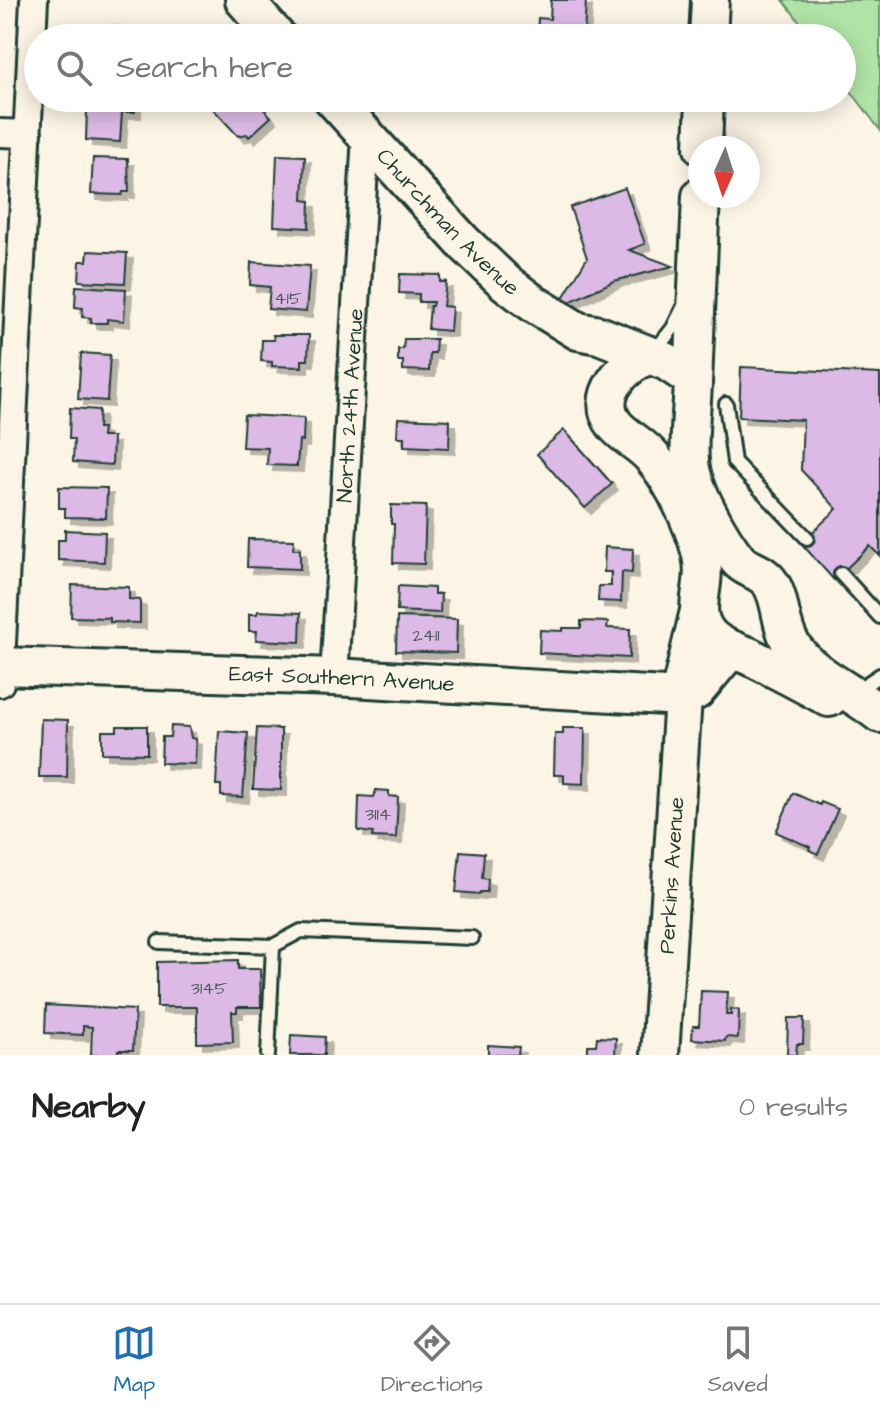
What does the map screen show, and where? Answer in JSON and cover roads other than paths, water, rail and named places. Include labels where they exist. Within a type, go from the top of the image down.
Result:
[{"type":"main road","points":[[244,0],[265,24]]},
{"type":"main road","points":[[709,24],[710,0]]},
{"type":"main road","name":"Churchman Avenue","points":[[345,112],[463,242],[505,282],[578,331],[599,335],[650,355],[680,370],[693,383]]},
{"type":"main road","points":[[703,136],[704,112]]},
{"type":"main road","points":[[700,208],[690,466],[706,508],[740,564],[764,576],[773,587],[778,612],[794,649],[870,694]]},
{"type":"main road","name":"Churchman Avenue","points":[[578,331],[586,349],[604,374],[610,395],[609,408],[616,426],[652,457],[674,488],[687,514],[702,561],[700,599]]},
{"type":"main road","points":[[610,395],[616,378],[624,368],[650,355]]},
{"type":"main road","points":[[740,564],[720,570],[700,599],[702,626],[711,637],[814,690],[880,732]]},
{"type":"main road","name":"Perkins Avenue","points":[[660,1055],[683,697],[681,687],[700,599]]},
{"type":"main road","points":[[683,697],[696,691],[735,651],[756,647],[767,639],[775,628],[778,612]]},
{"type":"main road","name":"East Southern Avenue","points":[[0,666],[334,677],[683,697]]},
{"type":"street","points":[[33,24],[34,0]]},
{"type":"street","points":[[0,683],[29,112]]},
{"type":"street","points":[[0,133],[28,134]]},
{"type":"street","name":"North 24th Avenue","points":[[334,677],[366,135]]},
{"type":"lane","points":[[650,355],[673,328],[697,279]]},
{"type":"lane","points":[[726,404],[734,462],[807,538]]},
{"type":"lane","points":[[841,574],[880,617]]},
{"type":"lane","points":[[159,942],[273,946],[301,931],[472,938]]},
{"type":"lane","points":[[268,1055],[273,946]]}]
